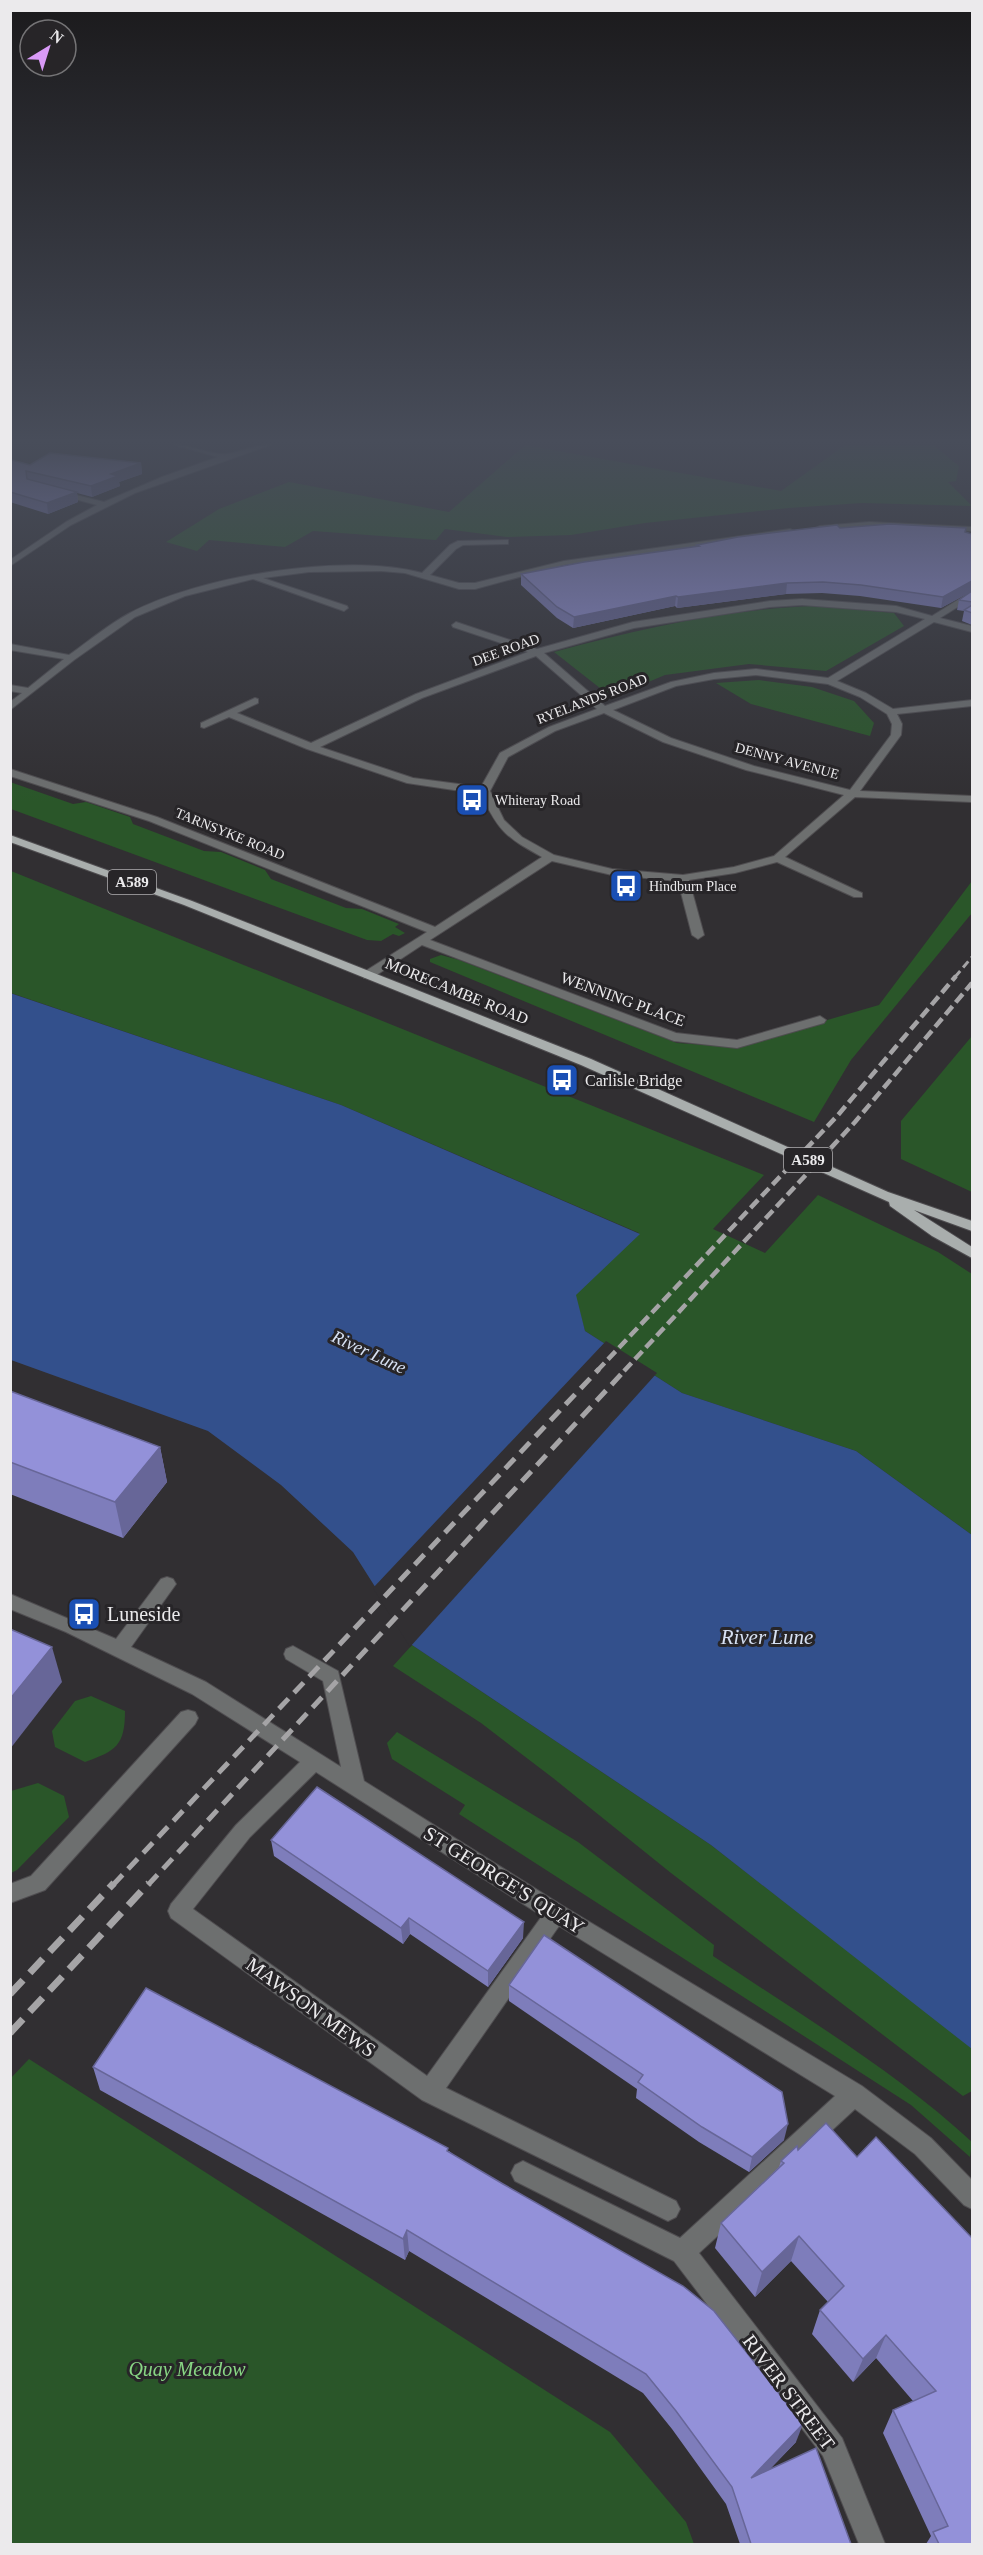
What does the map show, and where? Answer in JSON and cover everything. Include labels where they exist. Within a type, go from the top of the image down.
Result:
[{"type":"main road","name":"MORECAMBE ROAD","points":[[10,838],[198,907],[586,1062],[883,1195],[946,1215],[972,1226]]},
{"type":"main road","name":"MORECAMBE ROAD","points":[[883,1195],[937,1233],[972,1253]]},
{"type":"street","points":[[424,576],[436,564]]},
{"type":"street","points":[[10,707],[71,658],[132,615],[182,594],[251,577],[309,570],[381,569],[424,576],[466,587],[491,583],[559,564]]},
{"type":"street","points":[[251,577],[344,608]]},
{"type":"street","points":[[830,681],[972,595]]},
{"type":"street","name":"DEE ROAD","points":[[311,747],[419,696],[537,652],[633,625],[770,604],[802,602],[896,609],[972,629]]},
{"type":"street","points":[[456,625],[537,652]]},
{"type":"street","points":[[10,647],[71,658]]},
{"type":"street","name":"DENNY AVENUE","points":[[537,652],[603,709],[667,740],[750,768],[852,794],[972,799]]},
{"type":"street","name":"RYELANDS ROAD","points":[[485,791],[504,755],[527,741],[603,709],[674,684],[714,676],[756,672],[830,681],[863,694],[891,712]]},
{"type":"street","points":[[10,688],[31,691]]},
{"type":"street","points":[[204,725],[255,701]]},
{"type":"street","points":[[229,713],[311,747],[411,781],[485,791],[499,821],[518,839],[550,857],[612,872],[683,878],[735,870],[778,858],[852,794],[886,751],[896,735],[897,724],[891,712],[972,703]]},
{"type":"street","name":"TARNSYKE ROAD","points":[[10,772],[153,819],[435,932]]},
{"type":"street","points":[[368,975],[550,857]]},
{"type":"street","points":[[778,858],[858,895]]},
{"type":"street","points":[[683,878],[698,935]]},
{"type":"street","name":"WENNING PLACE","points":[[421,941],[674,1037],[737,1044],[820,1020]]},
{"type":"street","points":[[118,1649],[167,1584]]},
{"type":"street","name":"ST GEORGE'S QUAY","points":[[10,1601],[199,1688],[556,1913],[854,2094],[922,2146],[972,2197]]},
{"type":"street","points":[[293,1654],[331,1677],[355,1786]]},
{"type":"street","points":[[10,1894],[38,1883],[188,1718]]},
{"type":"street","name":"MAWSON MEWS","points":[[314,1761],[243,1831],[178,1911],[430,2092]]},
{"type":"street","points":[[556,1913],[430,2092],[668,2209]]},
{"type":"street","points":[[683,2252],[854,2094]]},
{"type":"street","name":"RIVER STREET","points":[[523,2173],[683,2252],[833,2447],[872,2544]]},
{"type":"green space","points":[[811,606],[894,613],[904,626],[826,671],[749,664],[665,675],[620,694],[605,692],[554,652],[713,616]]},
{"type":"green space","points":[[759,680],[812,687],[854,701],[874,723],[870,736],[751,704],[716,683]]},
{"type":"green space","points":[[10,782],[73,804],[86,802],[130,817],[133,824],[204,851],[221,852],[265,870],[271,879],[346,908],[362,909],[399,924],[395,927],[405,933],[399,936],[393,934],[381,941],[367,940],[11,809]]},
{"type":"green space","points":[[11,871],[764,1175],[713,1229],[765,1253],[818,1195],[938,1252],[972,1274],[972,1535],[856,1451],[682,1393],[585,1331],[575,1295],[639,1233],[341,1105],[11,993]]},
{"type":"green space","points":[[972,881],[972,913],[851,1060],[814,1122],[430,962],[430,959],[441,955],[459,960],[677,1043],[734,1047],[879,1005]]},
{"type":"green space","points":[[972,1036],[972,1192],[901,1159],[901,1121]]},
{"type":"green space","points":[[412,1645],[711,1845],[966,2043],[972,2049],[972,2091],[963,2096],[671,1873],[481,1723],[393,1666]]},
{"type":"green space","points":[[91,1696],[125,1711],[125,1723],[117,1745],[104,1754],[85,1762],[55,1747],[52,1731],[75,1701]]},
{"type":"green space","points":[[397,1732],[578,1842],[714,1945],[713,1956],[846,2044],[911,2091],[972,2142],[970,2157],[911,2105],[459,1814],[465,1805],[392,1759],[387,1743]]},
{"type":"green space","points":[[38,1783],[64,1796],[69,1817],[17,1870],[11,1873],[11,1791]]},
{"type":"green space","name":"Quay Meadow","points":[[29,2059],[610,2432],[686,2522],[694,2544],[11,2544],[10,2079]]},
{"type":"water","name":"River Lune","points":[[10,993],[341,1105],[640,1234],[576,1295],[585,1331],[682,1393],[856,1451],[972,1535],[972,2049],[711,1845],[412,1645],[353,1552],[281,1485],[208,1431],[11,1360]]},
{"type":"pier","points":[[606,1341],[657,1373],[410,1647],[373,1588]]},
{"type":"building","points":[[572,564],[972,564],[972,581],[943,597],[861,585],[823,582],[787,583],[676,596],[574,617],[557,607],[521,574]]},
{"type":"building","points":[[972,591],[972,602],[959,600]]},
{"type":"building","points":[[972,605],[972,613],[964,610]]},
{"type":"building","points":[[10,1391],[160,1447],[115,1502],[10,1462]]},
{"type":"building","points":[[10,1629],[52,1647],[10,1699]]},
{"type":"building","points":[[317,1787],[524,1922],[488,1971],[409,1918],[401,1928],[271,1840]]},
{"type":"building","points":[[544,1935],[782,2092],[788,2124],[752,2157],[702,2127],[638,2082],[643,2075],[509,1985]]},
{"type":"building","points":[[146,1988],[448,2148],[447,2151],[503,2184],[683,2286],[714,2311],[803,2424],[751,2478],[816,2448],[851,2544],[751,2544],[732,2487],[646,2374],[407,2230],[403,2239],[93,2067]]},
{"type":"building","points":[[826,2123],[857,2157],[876,2137],[972,2238],[972,2544],[939,2544],[933,2532],[948,2526],[893,2410],[936,2391],[886,2335],[863,2359],[820,2310],[844,2286],[799,2236],[762,2272],[721,2223],[784,2163],[781,2161],[797,2146],[798,2150]]},
{"type":"railway","points":[[955,977],[972,957]]},
{"type":"railway","points":[[597,1371],[838,1115],[956,976]]},
{"type":"railway","points":[[624,1371],[855,1122],[972,983]]},
{"type":"railway","points":[[113,1885],[599,1369]]},
{"type":"railway","points":[[148,1885],[626,1369]]},
{"type":"railway","points":[[10,1994],[114,1883]]},
{"type":"railway","points":[[10,2033],[149,1883]]},
{"type":"place","name":"Whiteray Road","points":[[472,800]]},
{"type":"place","name":"Hindburn Place","points":[[626,886]]},
{"type":"place","name":"Carlisle Bridge","points":[[562,1080]]},
{"type":"place","name":"Luneside","points":[[84,1614]]}]
